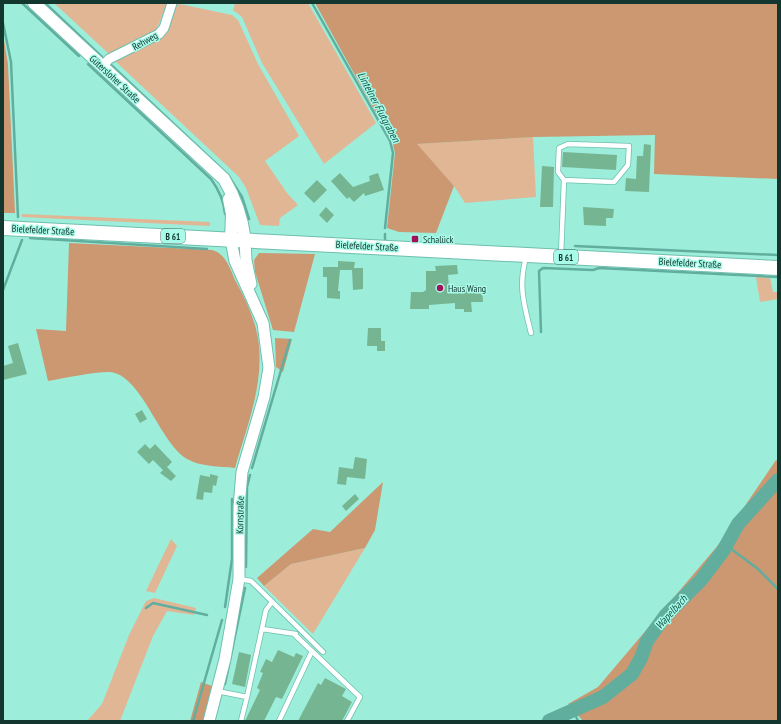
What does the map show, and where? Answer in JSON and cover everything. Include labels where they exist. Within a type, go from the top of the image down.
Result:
[{"type":"main road","name":"Gütersloher Straße","points":[[34,3],[224,179],[234,196],[240,212],[238,240]]},
{"type":"main road","name":"Bielefelder Straße","points":[[3,228],[778,268]]},
{"type":"street","name":"Rehweg","points":[[102,67],[109,59],[159,34],[164,28],[172,3]]},
{"type":"street","name":"Kornstraße","points":[[209,721],[234,614],[239,579],[240,489],[242,472],[264,397],[269,368],[258,310],[238,240]]},
{"type":"lane","points":[[561,257],[564,180],[558,172],[559,148],[568,144],[629,146],[628,165],[614,182],[564,180]]},
{"type":"lane","points":[[527,255],[523,268],[521,292],[532,333]]},
{"type":"lane","points":[[239,579],[251,581],[323,652]]},
{"type":"lane","points":[[241,721],[266,610],[272,602]]},
{"type":"lane","points":[[262,629],[296,635],[360,697],[347,721]]},
{"type":"lane","points":[[296,635],[300,630]]},
{"type":"lane","points":[[279,721],[312,651]]},
{"type":"lane","points":[[217,691],[247,697]]},
{"type":"shaded area","points":[[54,3],[167,3],[156,31],[109,54]]},
{"type":"shaded area","points":[[175,3],[232,15],[238,20],[258,64],[299,136],[265,161],[287,193],[298,205],[280,218],[279,226],[260,225],[246,188],[239,177],[114,60],[155,41]]},
{"type":"shaded area","points":[[235,3],[308,3],[376,123],[324,164],[262,63],[242,17],[233,11]]},
{"type":"shaded area","points":[[315,3],[778,3],[778,179],[654,174],[655,135],[534,137],[417,144],[454,186],[436,233],[399,232],[387,228],[395,153],[393,144]]},
{"type":"shaded area","points":[[3,34],[8,64],[15,213],[3,213]]},
{"type":"shaded area","points":[[533,137],[536,197],[465,203],[454,186],[416,144]]},
{"type":"shaded area","points":[[22,214],[210,222],[210,226],[22,217]]},
{"type":"shaded area","points":[[69,243],[212,250],[224,258],[249,307],[259,343],[260,361],[251,415],[235,468],[198,464],[187,459],[177,450],[168,438],[140,395],[131,384],[120,375],[102,372],[48,381],[36,329],[66,331]]},
{"type":"shaded area","points":[[259,253],[315,254],[294,332],[273,330],[255,272],[254,260]]},
{"type":"shaded area","points":[[756,277],[770,278],[773,292],[778,292],[778,299],[760,302]]},
{"type":"shaded area","points":[[275,338],[292,339],[283,372],[276,367]]},
{"type":"shaded area","points":[[776,460],[778,461],[778,721],[583,721],[568,704],[598,687],[719,544]]},
{"type":"shaded area","points":[[383,482],[375,530],[365,548],[291,564],[264,586],[257,578],[313,529],[330,532]]},
{"type":"shaded area","points":[[171,539],[177,546],[155,593],[146,591]]},
{"type":"shaded area","points":[[365,548],[313,634],[264,586],[291,564]]},
{"type":"shaded area","points":[[154,598],[196,608],[194,615],[167,611],[153,636],[120,721],[87,721],[102,704],[129,635],[146,601]]},
{"type":"shaded area","points":[[201,682],[212,686],[203,721],[190,721]]},
{"type":"building","points":[[644,144],[651,145],[649,192],[625,191],[626,178],[636,179],[637,156],[643,156]]},
{"type":"building","points":[[563,152],[617,155],[616,170],[562,167]]},
{"type":"building","points":[[542,166],[554,167],[553,207],[540,207]]},
{"type":"building","points":[[340,173],[353,187],[370,181],[369,176],[378,173],[384,190],[365,196],[364,193],[354,202],[349,197],[347,199],[331,181]]},
{"type":"building","points":[[317,180],[327,190],[314,203],[304,193]]},
{"type":"building","points":[[326,207],[334,215],[327,223],[319,215]]},
{"type":"building","points":[[583,207],[614,209],[613,218],[606,218],[606,226],[584,225]]},
{"type":"building","points":[[338,261],[355,262],[354,268],[363,268],[363,289],[353,290],[352,270],[340,270],[338,291],[340,291],[340,299],[327,298],[327,277],[323,277],[323,267],[338,267]]},
{"type":"building","name":"Haus Wang","points":[[457,265],[458,274],[448,275],[449,286],[477,285],[477,287],[482,287],[483,302],[471,302],[472,312],[464,312],[464,309],[455,309],[455,303],[429,305],[429,309],[410,309],[411,292],[423,292],[426,290],[426,271],[436,271],[435,266]]},
{"type":"building","points":[[368,328],[381,328],[381,341],[385,341],[385,351],[377,351],[377,346],[367,346]]},
{"type":"building","points":[[18,343],[27,374],[3,380],[3,366],[13,363],[8,346]]},
{"type":"building","points":[[142,410],[147,419],[140,423],[135,414]]},
{"type":"building","points":[[145,444],[150,449],[155,444],[172,462],[167,467],[176,476],[171,481],[160,473],[163,470],[153,460],[149,464],[137,452]]},
{"type":"building","points":[[355,457],[367,459],[365,479],[347,477],[346,485],[337,484],[339,467],[353,469]]},
{"type":"building","points":[[210,474],[218,476],[216,486],[213,485],[212,493],[204,492],[203,500],[196,499],[200,475],[210,477]]},
{"type":"building","points":[[355,494],[359,499],[346,511],[342,506]]},
{"type":"building","points":[[278,650],[294,657],[296,653],[303,656],[282,699],[276,697],[264,721],[245,721],[260,690],[257,688],[263,673],[260,672],[266,659],[272,662]]},
{"type":"building","points":[[239,652],[251,655],[245,687],[232,684]]},
{"type":"building","points":[[325,678],[346,689],[342,696],[352,702],[342,721],[298,721],[318,683],[321,685]]},
{"type":"waterway","points":[[22,3],[79,56]]},
{"type":"waterway","points":[[45,3],[102,57]]},
{"type":"waterway","name":"Lintelner Flutgraben","points":[[312,3],[390,141],[393,153],[385,228]]},
{"type":"waterway","points":[[3,23],[11,62],[18,217]]},
{"type":"waterway","points":[[88,64],[211,179],[221,196],[225,214]]},
{"type":"waterway","points":[[110,64],[228,175],[242,197],[249,219]]},
{"type":"waterway","name":"Lintelner Flutgraben","points":[[385,234],[385,240]]},
{"type":"waterway","points":[[30,238],[207,249]]},
{"type":"waterway","points":[[3,290],[22,240]]},
{"type":"waterway","points":[[575,246],[778,255]]},
{"type":"waterway","points":[[541,332],[539,271],[543,268],[593,270],[599,268],[778,277]]},
{"type":"waterway","points":[[252,468],[290,340]]},
{"type":"waterway","points":[[246,567],[247,487],[250,475]]},
{"type":"waterway","name":"Wapelbach","points":[[549,721],[603,697],[632,674],[641,658],[647,641],[665,616],[701,580],[723,551],[738,524],[778,480]]},
{"type":"waterway","points":[[225,607],[232,559],[232,499]]},
{"type":"waterway","points":[[726,545],[758,569],[778,589]]},
{"type":"waterway","points":[[225,684],[245,588]]},
{"type":"waterway","points":[[146,608],[153,603],[207,615]]},
{"type":"waterway","points":[[193,721],[222,620]]},
{"type":"waterway","points":[[573,710],[578,721]]},
{"type":"place","name":"Schalück","points":[[415,239]]},
{"type":"place","name":"Haus Wang","points":[[440,288]]}]
